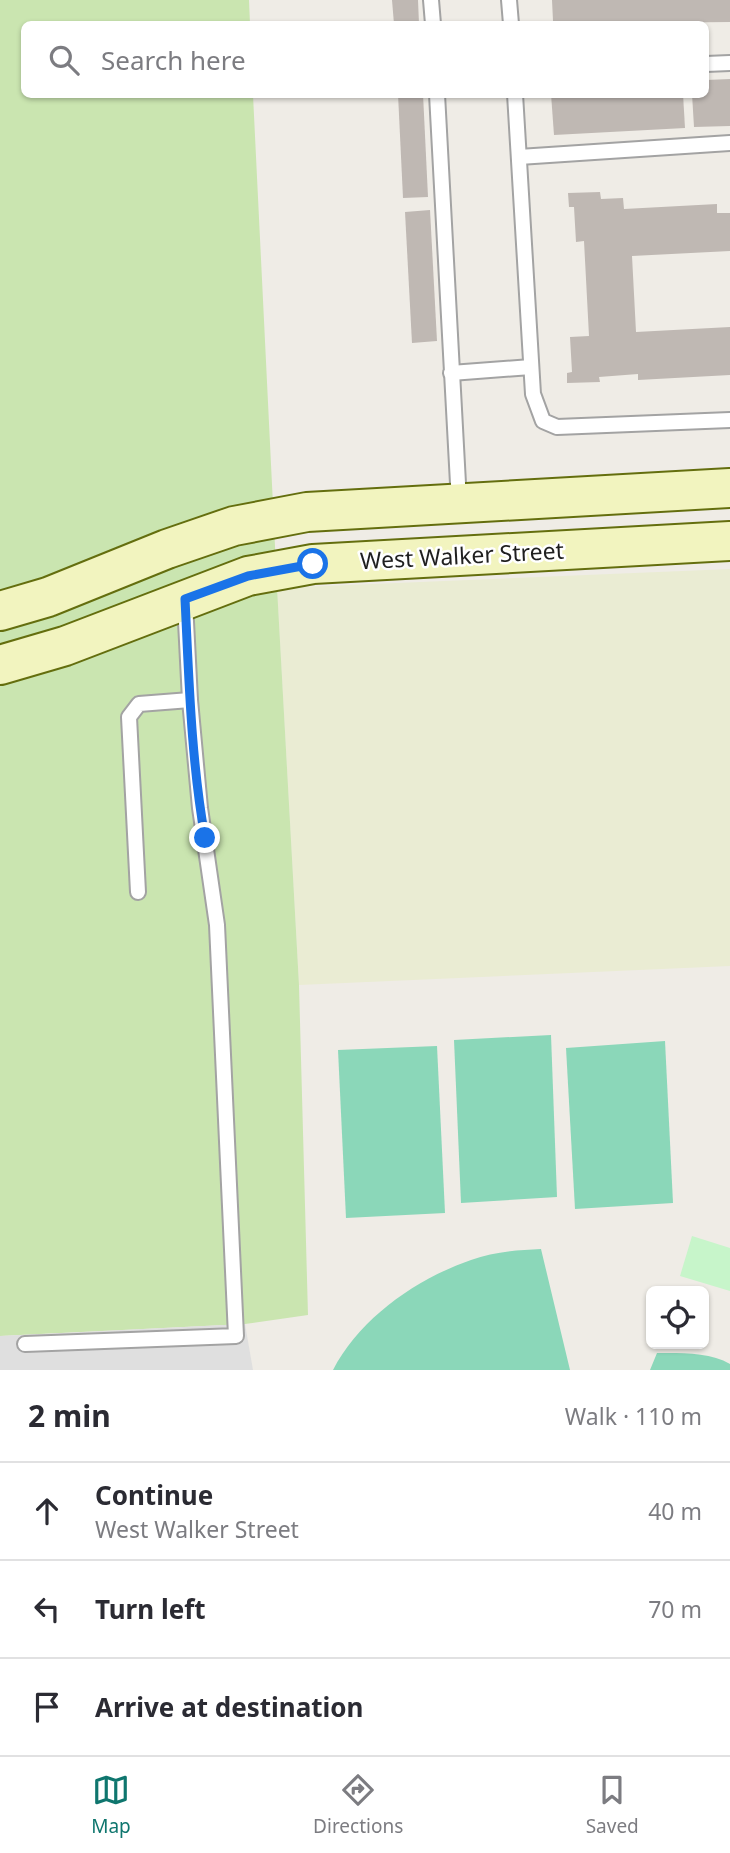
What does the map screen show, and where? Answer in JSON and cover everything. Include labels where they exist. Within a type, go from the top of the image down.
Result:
[{"type":"street","points":[[0,611],[48,597],[167,549],[234,526],[307,512],[730,488]]},
{"type":"street","name":"West Walker Street","points":[[0,665],[65,646],[248,576],[313,564],[730,541]]},
{"type":"lane","points":[[431,0],[433,21]]},
{"type":"lane","points":[[509,0],[511,21]]},
{"type":"lane","points":[[709,64],[730,63]]},
{"type":"lane","points":[[436,98],[460,503]]},
{"type":"lane","points":[[515,98],[533,394],[543,421],[557,428],[730,420]]},
{"type":"lane","points":[[519,157],[730,143]]},
{"type":"lane","points":[[452,373],[531,367]]},
{"type":"lane","points":[[25,1344],[236,1336],[217,925],[200,808],[190,700],[185,599]]},
{"type":"lane","points":[[138,892],[129,718],[139,704],[190,700]]},
{"type":"green space","points":[[0,0],[249,0],[250,21],[21,21],[21,98],[253,98],[299,985],[308,1315],[245,1324],[0,1336]]},
{"type":"green space","points":[[730,569],[730,966],[299,985],[277,588]]},
{"type":"green space","points":[[551,1035],[557,1197],[461,1203],[454,1040]]},
{"type":"green space","points":[[665,1041],[673,1203],[575,1209],[566,1048]]},
{"type":"green space","points":[[437,1046],[445,1213],[346,1218],[338,1050]]},
{"type":"green space","points":[[692,1236],[730,1248],[730,1291],[680,1276]]},
{"type":"green space","points":[[541,1249],[570,1370],[333,1370],[344,1351],[374,1317],[410,1289],[471,1260],[488,1255]]},
{"type":"green space","points":[[657,1353],[714,1357],[730,1364],[730,1370],[650,1370]]},
{"type":"shaded area","points":[[245,1324],[253,1370],[0,1370],[0,1336]]},
{"type":"building","points":[[392,0],[418,0],[419,21],[394,21]]},
{"type":"building","points":[[552,0],[730,0],[730,22],[553,21]]},
{"type":"building","points":[[730,79],[730,126],[694,127],[692,98],[709,98],[709,80]]},
{"type":"building","points":[[398,98],[423,98],[428,197],[403,198]]},
{"type":"building","points":[[551,98],[683,98],[685,128],[554,135]]},
{"type":"building","points":[[600,192],[601,199],[623,198],[624,209],[717,204],[717,213],[730,213],[730,251],[632,256],[636,332],[730,327],[730,375],[638,380],[638,374],[599,377],[600,382],[567,383],[567,373],[572,372],[570,337],[589,336],[584,241],[576,242],[574,207],[569,207],[568,193]]},
{"type":"building","points":[[430,210],[437,341],[412,343],[405,212]]},
{"type":"route","points":[[205,838],[190,700],[185,599],[248,576],[313,564]]}]
